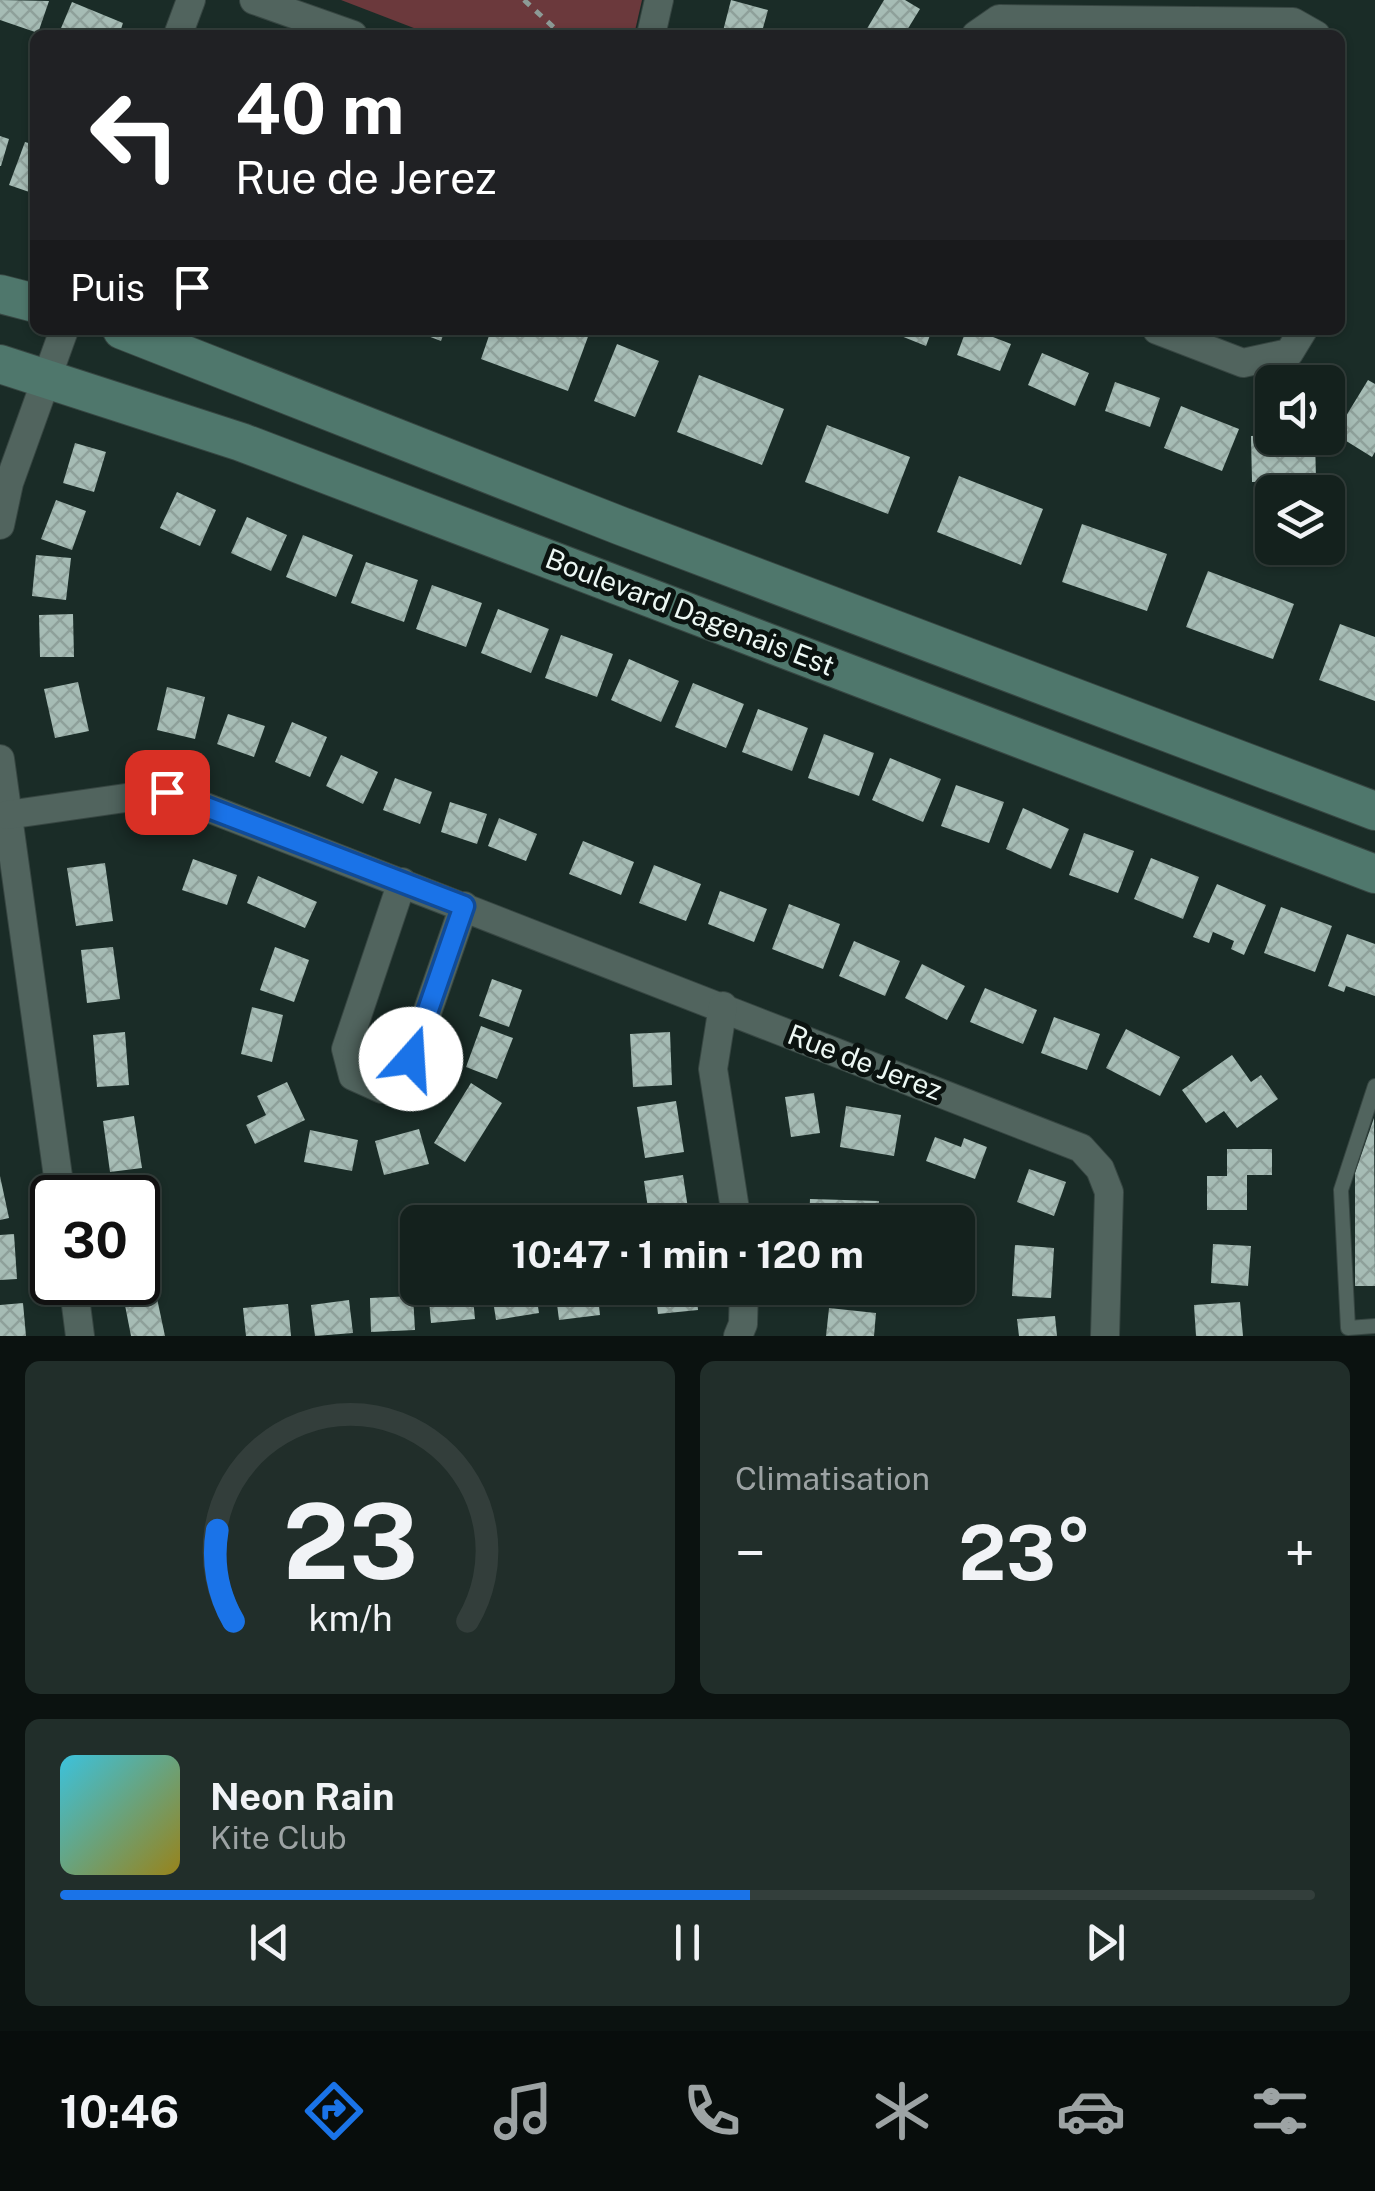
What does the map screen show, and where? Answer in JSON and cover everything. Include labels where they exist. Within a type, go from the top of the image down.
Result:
[{"type":"main road","points":[[0,294],[30,302]]},
{"type":"main road","name":"Boulevard Dagenais Est","points":[[135,335],[621,526],[1375,811]]},
{"type":"main road","name":"Boulevard Dagenais Est","points":[[0,364],[174,418],[286,458],[1375,874]]},
{"type":"street","points":[[180,30],[191,0]]},
{"type":"street","points":[[254,0],[339,30]]},
{"type":"street","points":[[652,30],[659,0]]},
{"type":"street","points":[[983,30],[999,19],[1294,22],[1308,30]]},
{"type":"street","points":[[0,525],[9,483],[62,335]]},
{"type":"street","points":[[1170,335],[1243,363],[1289,353],[1301,335]]},
{"type":"street","points":[[0,759],[58,1175]]},
{"type":"street","name":"Rue de Jerez","points":[[8,815],[167,792],[1081,1148],[1100,1168],[1110,1192],[1105,1336]]},
{"type":"street","points":[[402,882],[346,1050],[353,1076],[382,1089],[397,1080],[411,1059],[464,906]]},
{"type":"street","points":[[723,1006],[713,1069],[734,1205]]},
{"type":"street","points":[[75,1305],[80,1336]]},
{"type":"street","points":[[738,1336],[744,1305]]},
{"type":"lane","points":[[1375,1086],[1344,1175],[1340,1202],[1348,1328],[1375,1326]]},
{"type":"path","points":[[524,0],[557,30]]},
{"type":"shaded area","points":[[341,0],[642,0],[635,30],[419,30]]},
{"type":"building","points":[[0,0],[49,1],[39,30],[0,20]]},
{"type":"building","points":[[731,0],[768,10],[762,30],[723,30]]},
{"type":"building","points":[[884,0],[905,0],[920,9],[907,30],[866,30]]},
{"type":"building","points":[[72,2],[123,23],[121,30],[60,30]]},
{"type":"building","points":[[0,136],[9,139],[1,166],[0,166]]},
{"type":"building","points":[[25,142],[30,144],[30,192],[9,185]]},
{"type":"building","points":[[489,335],[589,335],[568,391],[481,359]]},
{"type":"building","points":[[898,335],[930,335],[926,346]]},
{"type":"building","points":[[964,335],[988,335],[1011,344],[1000,371],[957,355]]},
{"type":"building","points":[[617,344],[659,361],[635,417],[594,401]]},
{"type":"building","points":[[1042,353],[1089,373],[1075,406],[1028,385]]},
{"type":"building","points":[[699,375],[784,409],[762,465],[677,432]]},
{"type":"building","points":[[1368,380],[1375,384],[1372,457],[1345,440],[1345,418]]},
{"type":"building","points":[[1115,382],[1160,398],[1150,427],[1105,411]]},
{"type":"building","points":[[1181,406],[1239,429],[1222,471],[1164,448]]},
{"type":"building","points":[[827,425],[910,457],[888,514],[805,482]]},
{"type":"building","points":[[1251,436],[1255,436],[1255,455],[1315,455],[1316,475],[1255,475],[1252,482]]},
{"type":"building","points":[[75,443],[106,452],[94,492],[63,483]]},
{"type":"building","points":[[959,476],[1043,509],[1021,565],[937,532]]},
{"type":"building","points":[[177,492],[216,510],[200,546],[160,528]]},
{"type":"building","points":[[56,500],[86,511],[72,550],[41,539]]},
{"type":"building","points":[[247,517],[287,535],[271,571],[231,553]]},
{"type":"building","points":[[1082,524],[1167,554],[1147,611],[1062,582]]},
{"type":"building","points":[[303,535],[353,555],[336,597],[286,577]]},
{"type":"building","points":[[36,555],[71,558],[66,600],[32,596]]},
{"type":"building","points":[[366,562],[418,580],[404,622],[351,603]]},
{"type":"building","points":[[1208,571],[1294,604],[1273,659],[1186,627]]},
{"type":"building","points":[[432,585],[482,603],[466,647],[416,629]]},
{"type":"building","points":[[498,609],[549,629],[531,673],[481,653]]},
{"type":"building","points":[[73,614],[74,657],[40,657],[39,615]]},
{"type":"building","points":[[1340,624],[1375,637],[1375,701],[1319,680]]},
{"type":"building","points":[[561,635],[613,654],[597,697],[545,678]]},
{"type":"building","points":[[629,659],[679,681],[661,722],[611,700]]},
{"type":"building","points":[[78,682],[89,731],[55,738],[44,689]]},
{"type":"building","points":[[693,683],[744,704],[726,748],[675,727]]},
{"type":"building","points":[[167,687],[205,697],[195,739],[157,730]]},
{"type":"building","points":[[758,709],[808,728],[792,771],[742,752]]},
{"type":"building","points":[[228,714],[265,726],[254,757],[217,744]]},
{"type":"building","points":[[292,722],[327,737],[310,777],[275,762]]},
{"type":"building","points":[[824,734],[874,753],[859,796],[808,778]]},
{"type":"building","points":[[341,755],[378,772],[363,804],[326,786]]},
{"type":"building","points":[[890,758],[941,779],[923,822],[872,800]]},
{"type":"building","points":[[395,778],[432,792],[420,824],[383,810]]},
{"type":"building","points":[[956,785],[1004,802],[989,843],[941,826]]},
{"type":"building","points":[[450,802],[487,814],[477,844],[441,832]]},
{"type":"building","points":[[1023,808],[1069,829],[1051,869],[1006,849]]},
{"type":"building","points":[[499,818],[537,834],[526,861],[488,846]]},
{"type":"building","points":[[1084,833],[1134,851],[1118,893],[1069,875]]},
{"type":"building","points":[[583,841],[634,862],[621,895],[569,874]]},
{"type":"building","points":[[1151,858],[1199,877],[1183,919],[1134,899]]},
{"type":"building","points":[[193,859],[237,875],[227,905],[182,890]]},
{"type":"building","points":[[105,863],[113,921],[76,926],[67,868]]},
{"type":"building","points":[[654,865],[701,884],[686,921],[639,903]]},
{"type":"building","points":[[258,876],[317,902],[305,928],[247,903]]},
{"type":"building","points":[[1217,884],[1266,905],[1244,955],[1231,949],[1234,941],[1213,932],[1209,943],[1193,937]]},
{"type":"building","points":[[720,891],[767,909],[754,942],[708,924]]},
{"type":"building","points":[[789,904],[840,924],[823,969],[772,949]]},
{"type":"building","points":[[1281,907],[1332,926],[1315,972],[1264,953]]},
{"type":"building","points":[[1347,934],[1375,944],[1375,996],[1346,986],[1344,992],[1328,986]]},
{"type":"building","points":[[854,941],[900,961],[885,996],[839,976]]},
{"type":"building","points":[[113,947],[120,999],[87,1003],[81,950]]},
{"type":"building","points":[[275,947],[309,960],[294,1002],[260,990]]},
{"type":"building","points":[[922,964],[965,986],[947,1020],[905,998]]},
{"type":"building","points":[[492,979],[522,990],[509,1027],[479,1016]]},
{"type":"building","points":[[985,988],[1037,1010],[1023,1044],[970,1022]]},
{"type":"building","points":[[252,1007],[283,1015],[272,1062],[241,1054]]},
{"type":"building","points":[[1054,1017],[1100,1034],[1087,1070],[1041,1053]]},
{"type":"building","points":[[481,1026],[513,1038],[497,1079],[466,1067]]},
{"type":"building","points":[[1126,1029],[1180,1057],[1160,1096],[1106,1068]]},
{"type":"building","points":[[125,1032],[129,1085],[97,1087],[93,1035]]},
{"type":"building","points":[[670,1032],[672,1085],[633,1087],[630,1034]]},
{"type":"building","points":[[1232,1055],[1251,1082],[1261,1075],[1278,1099],[1237,1128],[1224,1111],[1206,1123],[1182,1090]]},
{"type":"building","points":[[287,1082],[305,1120],[255,1144],[246,1125],[266,1115],[257,1096]]},
{"type":"building","points":[[471,1083],[502,1103],[465,1162],[434,1143]]},
{"type":"building","points":[[814,1093],[820,1133],[791,1137],[785,1097]]},
{"type":"building","points":[[676,1101],[684,1152],[645,1158],[637,1107]]},
{"type":"building","points":[[846,1106],[901,1115],[894,1156],[840,1147]]},
{"type":"building","points":[[134,1116],[142,1168],[110,1172],[103,1121]]},
{"type":"building","points":[[1374,1118],[1375,1286],[1355,1286],[1355,1173]]},
{"type":"building","points":[[419,1129],[429,1164],[384,1175],[375,1141]]},
{"type":"building","points":[[310,1130],[358,1140],[352,1171],[304,1162]]},
{"type":"building","points":[[935,1137],[961,1147],[964,1138],[987,1147],[975,1179],[926,1161]]},
{"type":"building","points":[[1227,1149],[1272,1149],[1272,1175],[1247,1175],[1247,1210],[1207,1210],[1207,1176],[1227,1176]]},
{"type":"building","points":[[1029,1169],[1066,1182],[1054,1216],[1017,1202]]},
{"type":"building","points":[[683,1175],[687,1205],[648,1205],[644,1181]]},
{"type":"building","points":[[0,1176],[9,1218],[0,1220]]},
{"type":"building","points":[[810,1199],[879,1201],[879,1205],[810,1205]]},
{"type":"building","points":[[14,1234],[17,1279],[0,1280],[0,1235]]},
{"type":"building","points":[[1213,1244],[1251,1246],[1248,1286],[1211,1283]]},
{"type":"building","points":[[1015,1245],[1054,1248],[1051,1298],[1012,1296]]},
{"type":"building","points":[[400,1297],[400,1305],[414,1305],[415,1330],[371,1332],[370,1298]]},
{"type":"building","points":[[349,1300],[353,1333],[315,1336],[311,1305]]},
{"type":"building","points":[[1240,1302],[1243,1336],[1196,1336],[1194,1305]]},
{"type":"building","points":[[23,1303],[26,1336],[0,1336],[0,1305]]},
{"type":"building","points":[[288,1304],[291,1336],[246,1336],[243,1308]]},
{"type":"building","points":[[125,1305],[158,1305],[165,1336],[131,1336]]},
{"type":"building","points":[[429,1305],[474,1305],[475,1319],[431,1323]]},
{"type":"building","points":[[494,1305],[538,1305],[539,1313],[496,1320]]},
{"type":"building","points":[[557,1305],[599,1305],[600,1315],[559,1320]]},
{"type":"building","points":[[657,1305],[698,1305],[698,1310],[658,1314]]},
{"type":"building","points":[[829,1308],[876,1313],[874,1336],[826,1336]]},
{"type":"building","points":[[1055,1316],[1057,1336],[1019,1336],[1017,1319]]},
{"type":"route","points":[[167,792],[464,906],[411,1059]]}]
